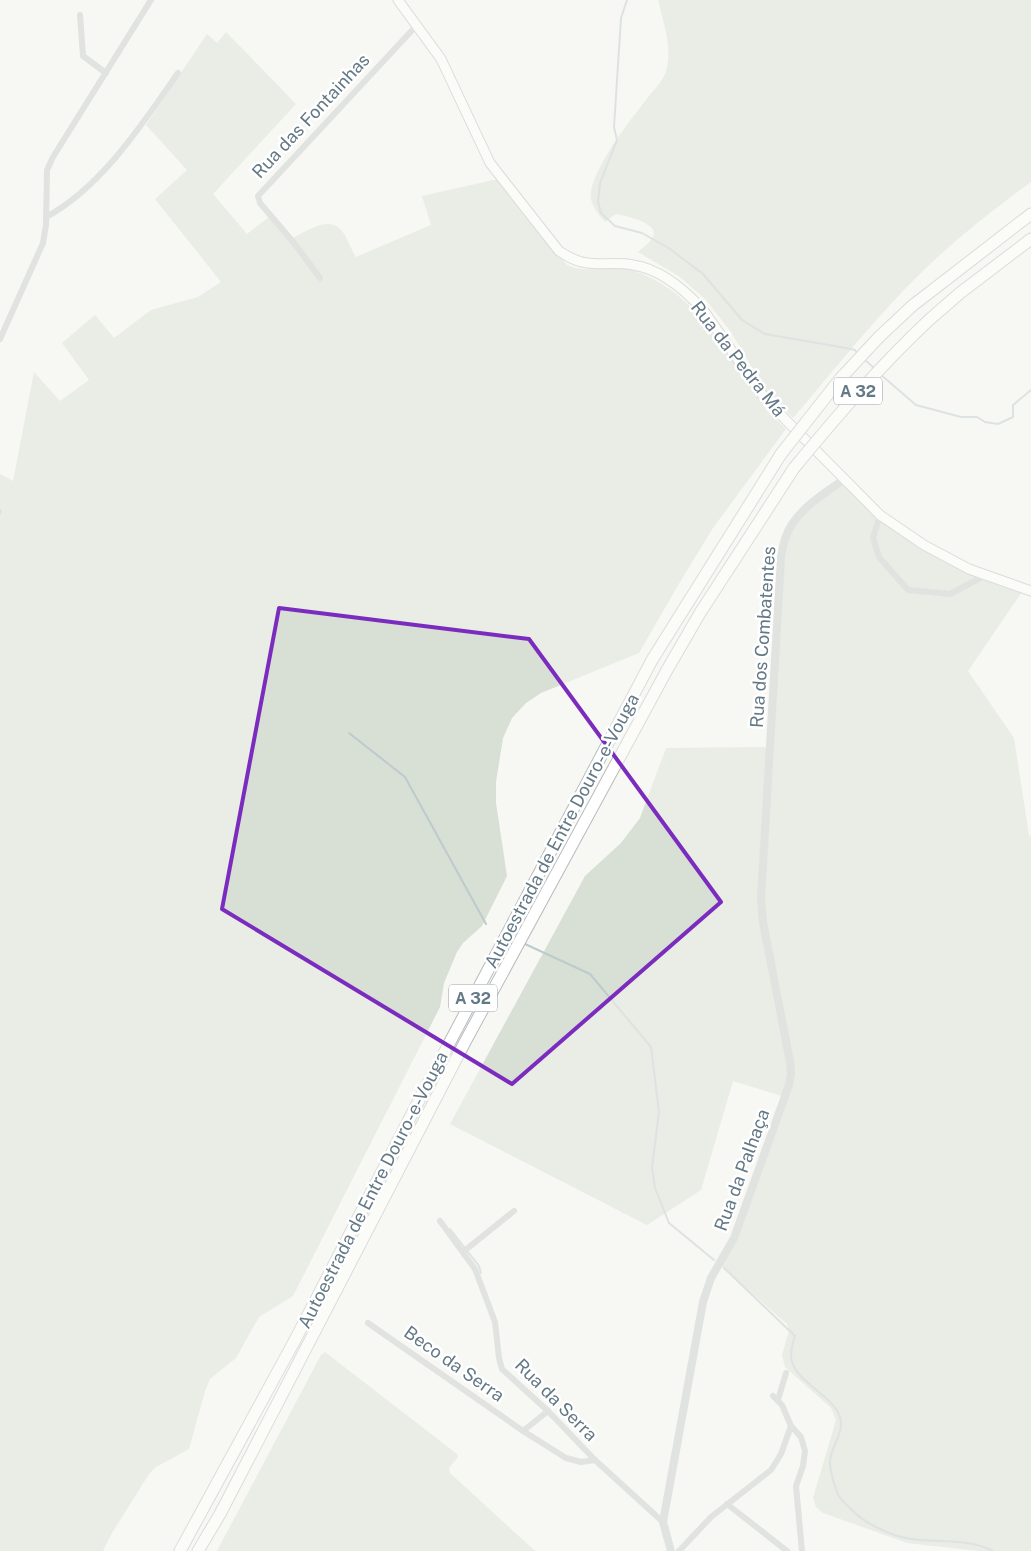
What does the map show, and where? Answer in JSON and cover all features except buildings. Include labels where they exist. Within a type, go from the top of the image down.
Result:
[{"type":"highway","name":"Autoestrada de Entre Douro-e-Vouga","points":[[180,1551],[295,1340],[419,1100],[652,660],[781,454],[840,379],[879,337],[912,306],[1031,214]]},
{"type":"highway","name":"Autoestrada de Entre Douro-e-Vouga","points":[[198,1551],[220,1514],[466,1042],[667,670],[706,605],[794,468],[860,389],[929,320],[960,293],[1031,239]]},
{"type":"main road","name":"Rua da Pedra Má","points":[[398,0],[434,48],[449,72],[481,146],[490,162],[559,250],[572,258],[586,263],[624,264],[646,268],[664,277],[684,291],[712,322],[766,400],[880,515],[924,545],[969,569],[1031,591]]},
{"type":"street","points":[[0,339],[43,243],[46,217],[47,170],[53,157],[151,0]]},
{"type":"street","points":[[80,15],[84,56],[106,73]]},
{"type":"street","name":"Rua das Fontainhas","points":[[320,278],[294,243],[260,203],[258,196],[417,25]]},
{"type":"street","points":[[46,217],[63,208],[129,143],[178,73]]},
{"type":"street","name":"Rua dos Combatentes","points":[[768,793],[781,558],[785,537],[797,518],[815,500],[845,479]]},
{"type":"street","points":[[880,515],[873,538],[879,557],[908,590],[950,594],[986,575]]},
{"type":"street","name":"Rua da Palhaça","points":[[671,1551],[663,1522],[706,1290],[734,1238],[789,1085],[791,1074],[763,922],[762,907],[768,793]]},
{"type":"street","points":[[463,1252],[514,1211]]},
{"type":"street","name":"Rua da Serra","points":[[440,1221],[475,1269],[495,1321],[502,1369],[548,1411],[594,1460],[663,1522]]},
{"type":"street","name":"Beco da Serra","points":[[368,1323],[523,1431],[566,1458],[581,1462],[594,1460]]},
{"type":"street","points":[[786,1373],[776,1398],[782,1405],[791,1426],[801,1436],[805,1451],[796,1486],[802,1551]]},
{"type":"street","points":[[523,1431],[548,1411]]},
{"type":"street","points":[[679,1551],[711,1517],[770,1470],[781,1454],[791,1426]]},
{"type":"street","points":[[727,1504],[787,1551]]},
{"type":"highlighted area","points":[[279,608],[529,639],[721,902],[512,1084],[222,909]]},
{"type":"shaded area","points":[[658,0],[1031,0],[1031,182],[976,224],[925,269],[873,323],[793,418],[766,391],[731,332],[706,300],[680,277],[638,252],[654,235],[650,226],[637,219],[618,214],[605,222],[596,211],[591,199],[596,176],[611,148],[666,73],[668,42]]},
{"type":"shaded area","points":[[226,32],[296,104],[213,194],[247,234],[269,217],[289,240],[314,227],[328,224],[335,225],[347,239],[356,257],[431,225],[422,196],[498,179],[567,265],[579,269],[620,268],[633,271],[653,279],[688,304],[715,335],[765,408],[786,429],[713,528],[639,653],[541,693],[526,703],[512,718],[503,738],[496,782],[496,803],[507,876],[482,926],[463,943],[457,952],[444,983],[440,1007],[293,1296],[259,1317],[236,1358],[210,1379],[189,1449],[156,1467],[149,1474],[112,1533],[103,1551],[0,1551],[0,474],[13,481],[34,372],[60,401],[89,380],[62,343],[95,315],[114,338],[151,310],[198,297],[221,282],[155,199],[187,170],[146,125],[207,34],[217,43]]},
{"type":"shaded area","points":[[845,479],[880,515],[924,545],[1024,589],[968,671],[1014,738],[1029,835],[1031,836],[1031,1551],[978,1551],[907,1543],[823,1513],[816,1507],[813,1498],[836,1420],[831,1408],[785,1367],[782,1355],[789,1331],[787,1324],[721,1266],[739,1235],[785,1097],[733,1081],[701,1190],[647,1225],[450,1124],[585,876],[621,843],[640,818],[666,748],[773,747],[781,558],[797,517]]},
{"type":"shaded area","points":[[325,1352],[457,1454],[458,1457],[449,1468],[450,1473],[535,1551],[217,1551],[321,1355]]},
{"type":"waterway","points":[[627,0],[621,18],[614,127],[617,140],[600,183],[598,202],[601,213],[615,226],[642,233],[670,249],[703,274],[742,320],[765,334],[846,348],[855,350],[858,354]]},
{"type":"waterway","points":[[864,359],[875,369]]},
{"type":"waterway","points":[[880,374],[916,405],[961,417],[977,417],[985,422],[998,424],[1013,417],[1013,405],[1031,390]]},
{"type":"waterway","points":[[0,514],[1,510]]},
{"type":"waterway","points":[[349,733],[405,777],[486,924]]},
{"type":"waterway","points":[[525,944],[590,974],[651,1047],[659,1112],[652,1167],[655,1188],[669,1223],[714,1260]]},
{"type":"waterway","points":[[450,1229],[479,1266],[481,1273]]},
{"type":"waterway","points":[[724,1268],[795,1336],[791,1355],[793,1364],[803,1378],[826,1398],[838,1412],[841,1419],[840,1432],[831,1456],[830,1466],[838,1495],[843,1501],[863,1520],[895,1535],[911,1539],[974,1544],[993,1551]]}]
